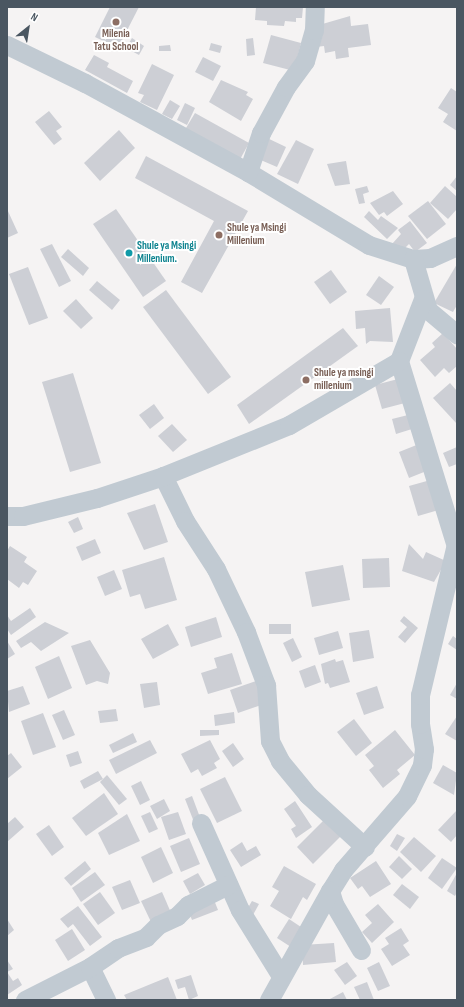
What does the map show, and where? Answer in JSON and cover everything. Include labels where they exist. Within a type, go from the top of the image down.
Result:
[{"type":"street","points":[[248,172],[261,133],[276,102],[304,61],[314,30],[315,7]]},
{"type":"street","points":[[7,45],[85,83],[248,172],[363,242],[413,259],[430,258],[457,246]]},
{"type":"street","points":[[413,259],[423,299],[428,310],[457,334]]},
{"type":"street","points":[[277,991],[330,891],[343,870],[365,847],[407,796],[422,765],[424,749],[420,724],[420,695],[456,548],[399,361],[423,299]]},
{"type":"street","points":[[7,516],[41,512],[97,498],[163,476],[289,425],[399,361]]},
{"type":"street","points":[[163,476],[185,521],[216,569],[246,632],[266,685],[270,741],[280,761],[308,795],[365,847]]},
{"type":"street","points":[[201,823],[277,991]]},
{"type":"street","points":[[25,1000],[90,967],[118,948],[146,937],[158,925],[177,916],[188,905],[228,885]]},
{"type":"street","points":[[330,891],[334,904],[361,950]]},
{"type":"street","points":[[90,967],[106,1000]]},
{"type":"building","points":[[110,7],[139,7],[118,48],[95,37]]},
{"type":"building","points":[[256,7],[303,7],[302,18],[296,18],[296,22],[285,21],[284,26],[267,25],[267,21],[255,20]]},
{"type":"building","points":[[350,16],[351,26],[368,24],[371,45],[348,48],[349,57],[336,59],[335,51],[325,53],[324,46],[316,47],[319,25]]},
{"type":"building","points":[[271,35],[301,43],[294,71],[263,63]]},
{"type":"building","points":[[132,38],[144,46],[139,55],[126,48]]},
{"type":"building","points":[[253,38],[255,55],[247,56],[246,39]]},
{"type":"building","points":[[211,43],[222,46],[220,53],[209,50]]},
{"type":"building","points":[[170,45],[171,51],[159,51],[159,46]]},
{"type":"building","points":[[94,55],[109,63],[107,67],[133,81],[127,93],[85,70]]},
{"type":"building","points":[[203,57],[221,66],[213,81],[195,72]]},
{"type":"building","points":[[152,64],[174,75],[157,110],[140,102],[144,95],[138,93]]},
{"type":"building","points":[[221,80],[248,92],[246,95],[253,99],[241,121],[209,102]]},
{"type":"building","points":[[451,88],[457,92],[457,131],[443,122],[448,114],[438,108]]},
{"type":"building","points":[[170,100],[180,106],[172,119],[162,114]]},
{"type":"building","points":[[185,103],[195,108],[187,125],[177,120]]},
{"type":"building","points":[[49,111],[62,127],[56,131],[62,139],[54,145],[35,122]]},
{"type":"building","points":[[195,113],[249,143],[238,163],[183,133]]},
{"type":"building","points":[[119,130],[135,148],[100,181],[84,163]]},
{"type":"building","points":[[265,137],[286,147],[277,167],[256,158]]},
{"type":"building","points":[[296,140],[314,149],[298,184],[277,174]]},
{"type":"building","points":[[146,156],[248,211],[202,293],[181,282],[214,221],[135,178]]},
{"type":"building","points":[[346,161],[350,184],[335,186],[327,164]]},
{"type":"building","points":[[457,176],[457,191],[450,185]]},
{"type":"building","points":[[367,186],[369,192],[363,194],[365,203],[359,204],[355,189]]},
{"type":"building","points":[[445,186],[457,197],[457,209],[448,219],[430,203]]},
{"type":"building","points":[[393,191],[403,204],[387,216],[384,212],[379,215],[370,203]]},
{"type":"building","points":[[428,201],[446,224],[427,239],[408,216]]},
{"type":"building","points":[[7,209],[18,233],[7,238]]},
{"type":"building","name":"Shule ya Msingi Millenium.","points":[[116,209],[166,281],[143,297],[93,224]]},
{"type":"building","points":[[369,211],[378,220],[381,216],[398,228],[387,239],[364,217]]},
{"type":"building","points":[[410,221],[427,243],[415,252],[409,244],[401,252],[392,244],[401,234],[398,230]]},
{"type":"building","points":[[52,244],[71,281],[59,287],[40,249]]},
{"type":"building","points":[[68,249],[89,268],[83,276],[61,257]]},
{"type":"building","points":[[457,264],[457,305],[453,312],[434,303]]},
{"type":"building","points":[[28,267],[48,318],[29,325],[9,274]]},
{"type":"building","points":[[331,270],[347,292],[330,304],[314,282]]},
{"type":"building","points":[[379,276],[394,287],[381,305],[366,295]]},
{"type":"building","points":[[97,281],[120,300],[112,310],[89,290]]},
{"type":"building","points":[[166,290],[231,377],[208,394],[143,307]]},
{"type":"building","points":[[76,299],[93,318],[81,329],[63,311]]},
{"type":"building","points":[[390,308],[393,342],[370,341],[366,344],[365,328],[356,329],[355,311]]},
{"type":"building","points":[[343,328],[358,346],[249,424],[237,405]]},
{"type":"building","points":[[443,333],[457,349],[457,366],[449,373],[444,368],[435,377],[420,360],[435,347],[432,343]]},
{"type":"building","points":[[73,373],[101,463],[70,472],[42,382]]},
{"type":"building","points":[[398,379],[405,403],[382,409],[375,385]]},
{"type":"building","points":[[450,383],[457,391],[457,424],[433,398]]},
{"type":"building","points":[[154,404],[164,418],[150,429],[139,415]]},
{"type":"building","points":[[408,415],[412,429],[396,434],[392,419]]},
{"type":"building","points":[[172,424],[187,440],[173,452],[158,436]]},
{"type":"building","points":[[419,444],[429,470],[409,478],[399,452]]},
{"type":"building","points":[[457,447],[457,464],[449,467],[443,453]]},
{"type":"building","points":[[434,479],[442,509],[418,516],[409,486]]},
{"type":"building","points":[[155,504],[168,542],[144,550],[127,513]]},
{"type":"building","points":[[78,517],[83,529],[74,533],[68,522]]},
{"type":"building","points":[[95,539],[101,553],[82,561],[76,547]]},
{"type":"building","points":[[409,544],[423,559],[426,552],[446,561],[434,582],[402,571]]},
{"type":"building","points":[[10,546],[27,557],[24,562],[37,571],[28,585],[23,582],[19,588],[7,579],[7,551]]},
{"type":"building","points":[[164,557],[177,600],[145,609],[140,594],[130,597],[122,570]]},
{"type":"building","points":[[389,558],[390,587],[363,588],[362,559]]},
{"type":"building","points":[[343,565],[350,600],[312,607],[305,572]]},
{"type":"building","points":[[114,570],[122,589],[105,596],[97,577]]},
{"type":"building","points":[[30,608],[36,617],[11,635],[7,629],[7,615],[11,621]]},
{"type":"building","points":[[404,616],[418,628],[405,643],[398,637],[407,627],[400,621]]},
{"type":"building","points":[[216,617],[222,637],[191,647],[185,627]]},
{"type":"building","points":[[45,622],[69,633],[41,651],[31,642],[21,648],[16,641]]},
{"type":"building","points":[[168,624],[179,645],[153,659],[141,639]]},
{"type":"building","points":[[269,624],[291,624],[291,634],[269,634]]},
{"type":"building","points":[[369,630],[374,658],[353,662],[349,633]]},
{"type":"building","points":[[338,631],[343,648],[319,655],[314,638]]},
{"type":"building","points":[[453,636],[457,639],[457,650],[448,644]]},
{"type":"building","points":[[293,638],[302,657],[292,662],[283,643]]},
{"type":"building","points":[[90,640],[110,673],[108,684],[97,681],[86,685],[71,646]]},
{"type":"building","points":[[7,641],[15,654],[7,659]]},
{"type":"building","points":[[232,653],[242,684],[208,694],[201,673],[217,668],[214,658]]},
{"type":"building","points":[[59,656],[72,688],[48,699],[35,667]]},
{"type":"building","points":[[335,659],[336,662],[343,660],[350,682],[330,688],[328,683],[325,684],[321,664]]},
{"type":"building","points":[[315,665],[321,682],[305,688],[299,671]]},
{"type":"building","points":[[256,681],[264,704],[238,713],[230,690]]},
{"type":"building","points":[[157,682],[160,705],[144,708],[140,684]]},
{"type":"building","points":[[457,683],[457,699],[450,695]]},
{"type":"building","points":[[23,686],[30,704],[9,712],[7,691]]},
{"type":"building","points":[[377,686],[384,708],[364,715],[356,693]]},
{"type":"building","points":[[116,709],[118,721],[100,723],[98,711]]},
{"type":"building","points":[[64,710],[75,735],[63,740],[52,715]]},
{"type":"building","points":[[234,712],[235,723],[215,726],[214,715]]},
{"type":"building","points":[[43,713],[56,747],[33,755],[21,721]]},
{"type":"building","points":[[457,716],[457,741],[445,734]]},
{"type":"building","points":[[354,719],[372,743],[356,756],[337,732]]},
{"type":"building","points":[[200,730],[219,730],[219,735],[200,736]]},
{"type":"building","points":[[395,730],[415,755],[397,770],[400,774],[383,788],[369,770],[374,766],[365,755]]},
{"type":"building","points":[[133,733],[137,742],[113,753],[109,745]]},
{"type":"building","points":[[150,740],[157,753],[116,774],[109,760]]},
{"type":"building","points":[[210,740],[220,759],[214,763],[217,768],[202,776],[198,769],[191,773],[181,754]]},
{"type":"building","points":[[233,743],[244,759],[233,767],[222,751]]},
{"type":"building","points":[[78,751],[82,763],[70,767],[66,755]]},
{"type":"building","points":[[11,753],[22,767],[7,779],[7,756]]},
{"type":"building","points":[[443,765],[457,773],[454,795],[433,783]]},
{"type":"building","points":[[98,771],[103,779],[84,789],[80,781]]},
{"type":"building","points":[[107,775],[127,799],[119,805],[100,782]]},
{"type":"building","points":[[225,777],[242,811],[217,823],[200,789]]},
{"type":"building","points":[[141,781],[150,800],[140,805],[131,786]]},
{"type":"building","points":[[104,793],[118,814],[86,836],[72,818]]},
{"type":"building","points":[[192,796],[201,820],[194,822],[185,799]]},
{"type":"building","points":[[164,799],[170,811],[157,819],[150,806]]},
{"type":"building","points":[[295,801],[312,827],[296,838],[291,829],[296,826],[284,809]]},
{"type":"building","points":[[457,810],[457,835],[451,842],[438,830]]},
{"type":"building","points":[[150,812],[158,829],[149,833],[141,816]]},
{"type":"building","points":[[178,812],[186,834],[169,840],[161,817]]},
{"type":"building","points":[[127,814],[140,841],[109,855],[98,833]]},
{"type":"building","points":[[15,817],[24,827],[7,842],[7,824]]},
{"type":"building","points":[[327,817],[344,833],[313,864],[297,847]]},
{"type":"building","points":[[49,825],[64,847],[52,856],[36,834]]},
{"type":"building","points":[[397,834],[405,838],[397,851],[390,846]]},
{"type":"building","points":[[414,837],[436,856],[421,872],[400,852]]},
{"type":"building","points":[[189,838],[200,864],[181,872],[170,846]]},
{"type":"building","points":[[242,842],[247,851],[256,846],[261,855],[241,867],[230,850]]},
{"type":"building","points":[[161,847],[173,873],[153,883],[141,857]]},
{"type":"building","points":[[399,856],[412,869],[402,879],[389,867]]},
{"type":"building","points":[[442,858],[457,868],[442,889],[428,878]]},
{"type":"building","points":[[85,861],[91,869],[71,886],[64,878]]},
{"type":"building","points":[[376,861],[391,884],[370,897],[362,886],[358,889],[350,878]]},
{"type":"building","points":[[284,866],[316,884],[307,900],[303,897],[291,919],[270,906],[279,891],[272,887]]},
{"type":"building","points":[[95,872],[105,885],[81,902],[72,888]]},
{"type":"building","points":[[198,873],[205,885],[190,894],[183,881]]},
{"type":"building","points":[[457,873],[457,892],[455,896],[447,891]]},
{"type":"building","points":[[130,880],[140,903],[122,910],[112,887]]},
{"type":"building","points":[[402,884],[419,897],[410,909],[393,895]]},
{"type":"building","points":[[100,892],[115,913],[98,925],[83,904]]},
{"type":"building","points":[[162,892],[172,915],[152,924],[141,901]]},
{"type":"building","points":[[214,900],[218,910],[192,920],[188,910]]},
{"type":"building","points":[[252,901],[259,904],[253,915],[246,911]]},
{"type":"building","points":[[378,904],[394,922],[372,943],[362,932],[372,923],[365,915]]},
{"type":"building","points":[[78,906],[102,937],[90,946],[73,924],[68,928],[60,919]]},
{"type":"building","points":[[7,919],[14,930],[7,936]]},
{"type":"building","points":[[289,919],[304,929],[291,947],[277,938]]},
{"type":"building","points":[[401,928],[409,941],[403,945],[410,955],[392,966],[381,949],[389,944],[385,938]]},
{"type":"building","points":[[72,929],[85,950],[68,961],[55,940]]},
{"type":"building","points":[[334,943],[336,962],[303,965],[302,945]]},
{"type":"building","points":[[7,960],[13,969],[7,972]]},
{"type":"building","points":[[347,962],[357,976],[345,985],[334,970]]},
{"type":"building","points":[[379,962],[390,986],[378,991],[367,968]]},
{"type":"building","points":[[7,972],[13,981],[18,978],[22,985],[7,995]]},
{"type":"building","points":[[191,975],[198,996],[189,1000],[185,987],[178,989],[175,980]]},
{"type":"building","points":[[168,977],[177,1000],[127,1000],[124,995]]},
{"type":"building","points":[[367,982],[374,1000],[360,1000],[354,987]]},
{"type":"building","points":[[343,992],[347,1000],[328,1000]]},
{"type":"place","name":"Milenia Tatu School","points":[[116,22]]},
{"type":"place","name":"Shule ya Msingi Millenium","points":[[219,235]]},
{"type":"place","name":"Shule ya Msingi Millenium.","points":[[129,253]]},
{"type":"place","name":"Shule ya msingi millenium","points":[[306,380]]}]
